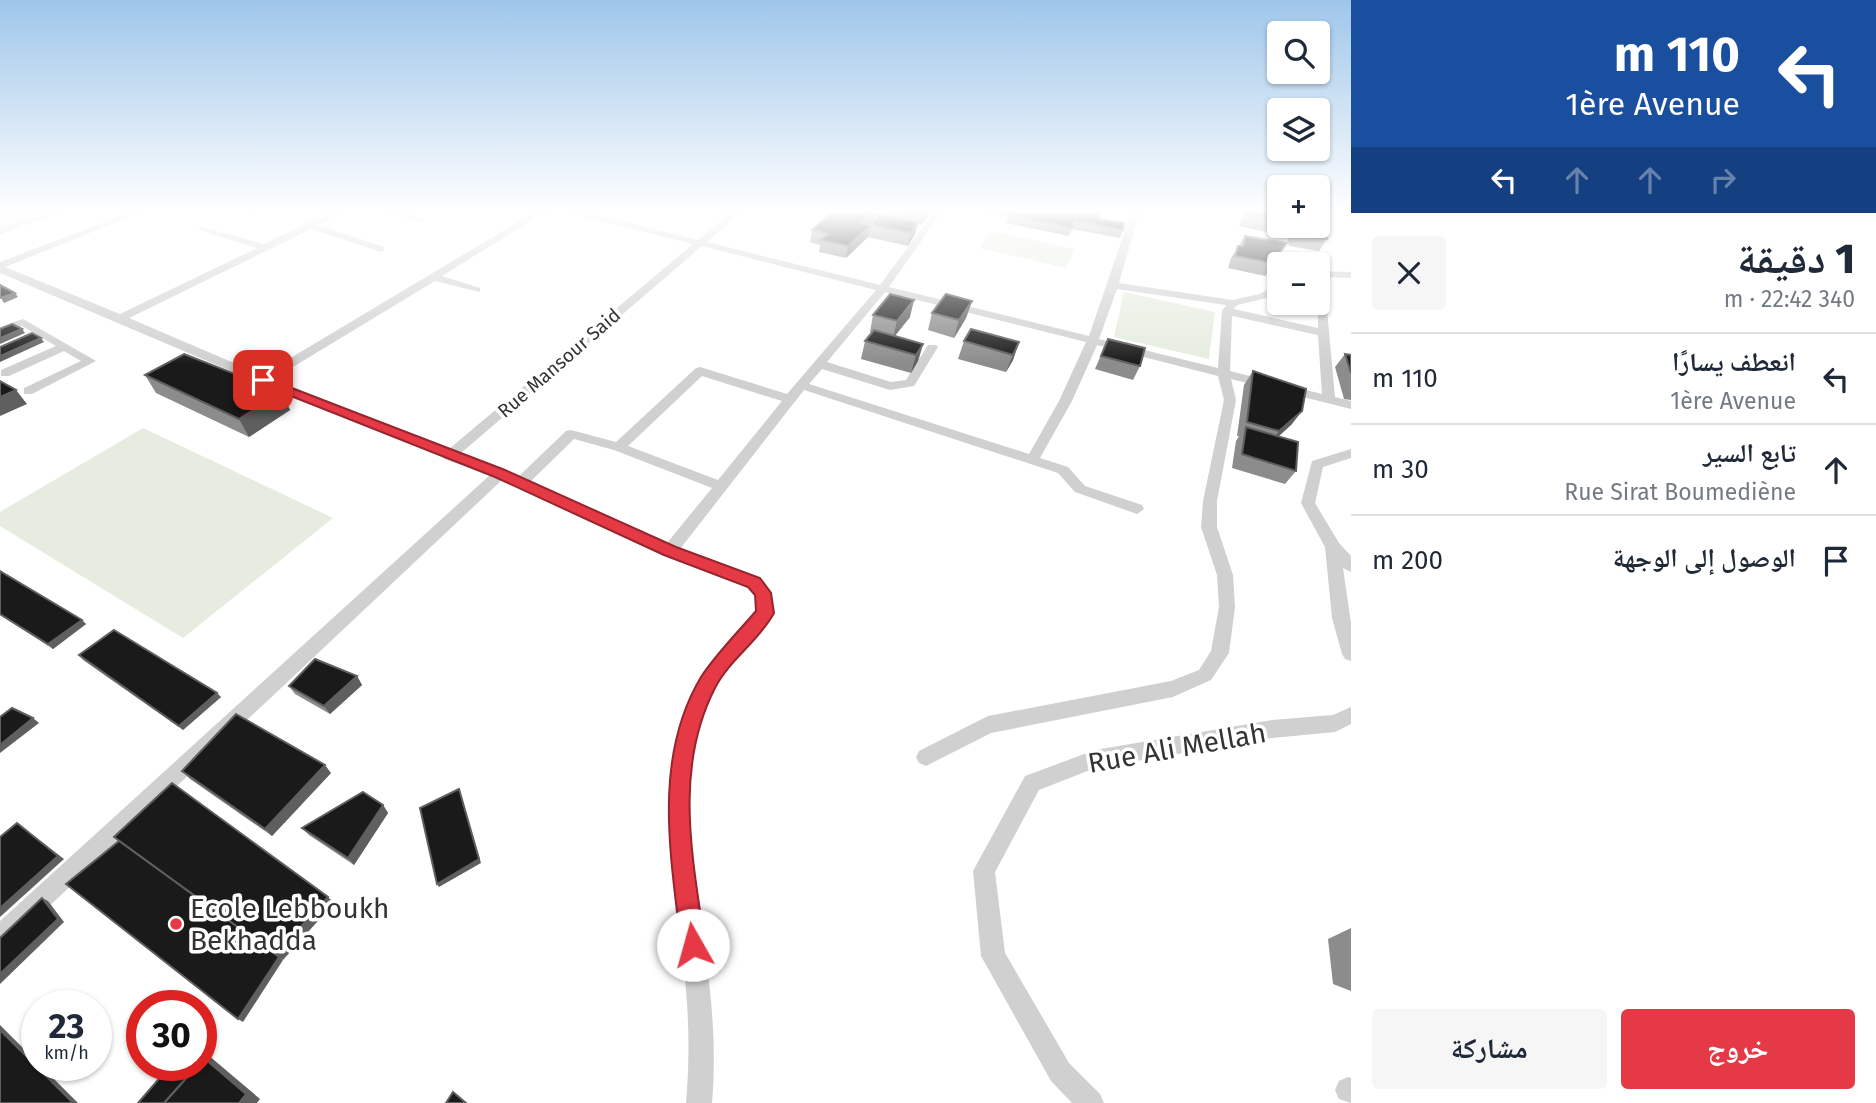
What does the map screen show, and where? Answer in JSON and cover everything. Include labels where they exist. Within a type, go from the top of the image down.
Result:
[{"type":"street","points":[[120,318],[235,261]]},
{"type":"street","points":[[263,380],[459,261]]},
{"type":"street","name":"Rue Mansour Said","points":[[449,456],[677,261]]},
{"type":"street","points":[[777,261],[1351,405]]},
{"type":"street","points":[[670,551],[902,261]]},
{"type":"street","points":[[1032,460],[1094,342],[1122,261]]},
{"type":"street","points":[[0,268],[263,380],[500,474],[670,551],[754,583],[763,593],[765,613],[708,682],[691,723],[680,776],[678,824],[704,1067],[699,1103]]},
{"type":"street","points":[[1330,274],[1351,275]]},
{"type":"street","points":[[433,277],[476,290]]},
{"type":"street","points":[[1115,285],[1230,307],[1323,334]]},
{"type":"street","points":[[1230,307],[1267,294]]},
{"type":"street","points":[[926,757],[988,725],[1172,689],[1205,675],[1220,653],[1227,607],[1225,575],[1209,527],[1210,501],[1230,400],[1224,373],[1230,307]]},
{"type":"street","points":[[1321,315],[1329,400]]},
{"type":"street","points":[[0,331],[23,322],[90,361],[28,391]]},
{"type":"street","points":[[5,373],[65,346]]},
{"type":"street","points":[[820,364],[890,386],[910,383],[932,347]]},
{"type":"street","points":[[619,447],[700,371],[790,399]]},
{"type":"street","points":[[803,386],[1063,470],[1080,489],[1136,509]]},
{"type":"street","points":[[520,483],[571,434],[619,447],[723,487]]},
{"type":"street","points":[[1351,453],[1317,464],[1308,503],[1333,547],[1351,566]]},
{"type":"street","points":[[0,937],[500,474]]},
{"type":"street","points":[[1333,547],[1341,618],[1351,654]]},
{"type":"street","points":[[1341,618],[1340,601],[1351,602]]},
{"type":"street","name":"Rue Ali Mellah","points":[[1091,1103],[1060,1072],[993,956],[984,871],[1032,783],[1096,758],[1272,730],[1335,723],[1351,715]]},
{"type":"shaded area","points":[[1038,261],[1069,261],[1066,268]]},
{"type":"shaded area","points":[[1124,292],[1215,312],[1209,359],[1114,337]]},
{"type":"shaded area","points":[[143,428],[333,518],[183,638],[0,526],[0,512]]},
{"type":"building","points":[[0,285],[15,293],[0,298]]},
{"type":"building","points":[[890,294],[914,300],[897,321],[873,315]]},
{"type":"building","points":[[946,294],[972,301],[959,320],[932,313]]},
{"type":"building","points":[[12,324],[22,329],[0,338],[0,329]]},
{"type":"building","points":[[971,329],[1019,342],[1013,355],[964,341]]},
{"type":"building","points":[[874,330],[923,344],[916,355],[865,341]]},
{"type":"building","points":[[32,333],[41,338],[0,356],[0,347]]},
{"type":"building","points":[[1108,339],[1145,348],[1140,366],[1101,356]]},
{"type":"building","points":[[184,354],[281,392],[239,419],[145,375]]},
{"type":"building","points":[[1345,354],[1351,355],[1351,373]]},
{"type":"building","points":[[1253,371],[1306,389],[1302,411],[1279,431],[1247,422]]},
{"type":"building","points":[[0,381],[16,390],[0,397]]},
{"type":"building","points":[[1246,427],[1298,442],[1296,471],[1242,454]]},
{"type":"building","points":[[0,571],[82,620],[48,644],[0,614]]},
{"type":"building","points":[[114,630],[217,693],[179,726],[79,655]]},
{"type":"building","points":[[315,659],[357,676],[324,706],[289,686]]},
{"type":"building","points":[[12,708],[33,718],[0,745],[0,717]]},
{"type":"building","points":[[236,714],[325,765],[265,829],[182,771]]},
{"type":"building","points":[[172,783],[328,897],[275,955],[114,837]]},
{"type":"building","points":[[459,789],[479,859],[437,884],[420,808]]},
{"type":"building","points":[[363,792],[383,805],[348,858],[302,828]]},
{"type":"building","points":[[17,823],[58,856],[0,908],[0,837]]},
{"type":"building","name":"Ecole Lebboukh Bekhadda","points":[[119,841],[279,957],[238,1019],[217,1003],[217,990],[201,990],[66,884]]},
{"type":"building","points":[[42,898],[58,919],[0,974],[0,938]]},
{"type":"building","points":[[0,1030],[21,1051],[21,1081],[51,1081],[73,1103],[0,1103]]},
{"type":"building","points":[[217,1069],[246,1094],[239,1103],[164,1103],[184,1081],[217,1081]]},
{"type":"building","points":[[157,1081],[184,1081],[164,1103],[138,1103]]},
{"type":"building","points":[[453,1092],[466,1103],[446,1103]]},
{"type":"place","name":"Ecole Lebboukh Bekhadda","points":[[176,924]]},
{"type":"route","points":[[263,380],[500,474],[670,551],[754,583],[763,593],[765,613],[708,682],[691,723],[680,776],[678,824],[693,945]]}]
